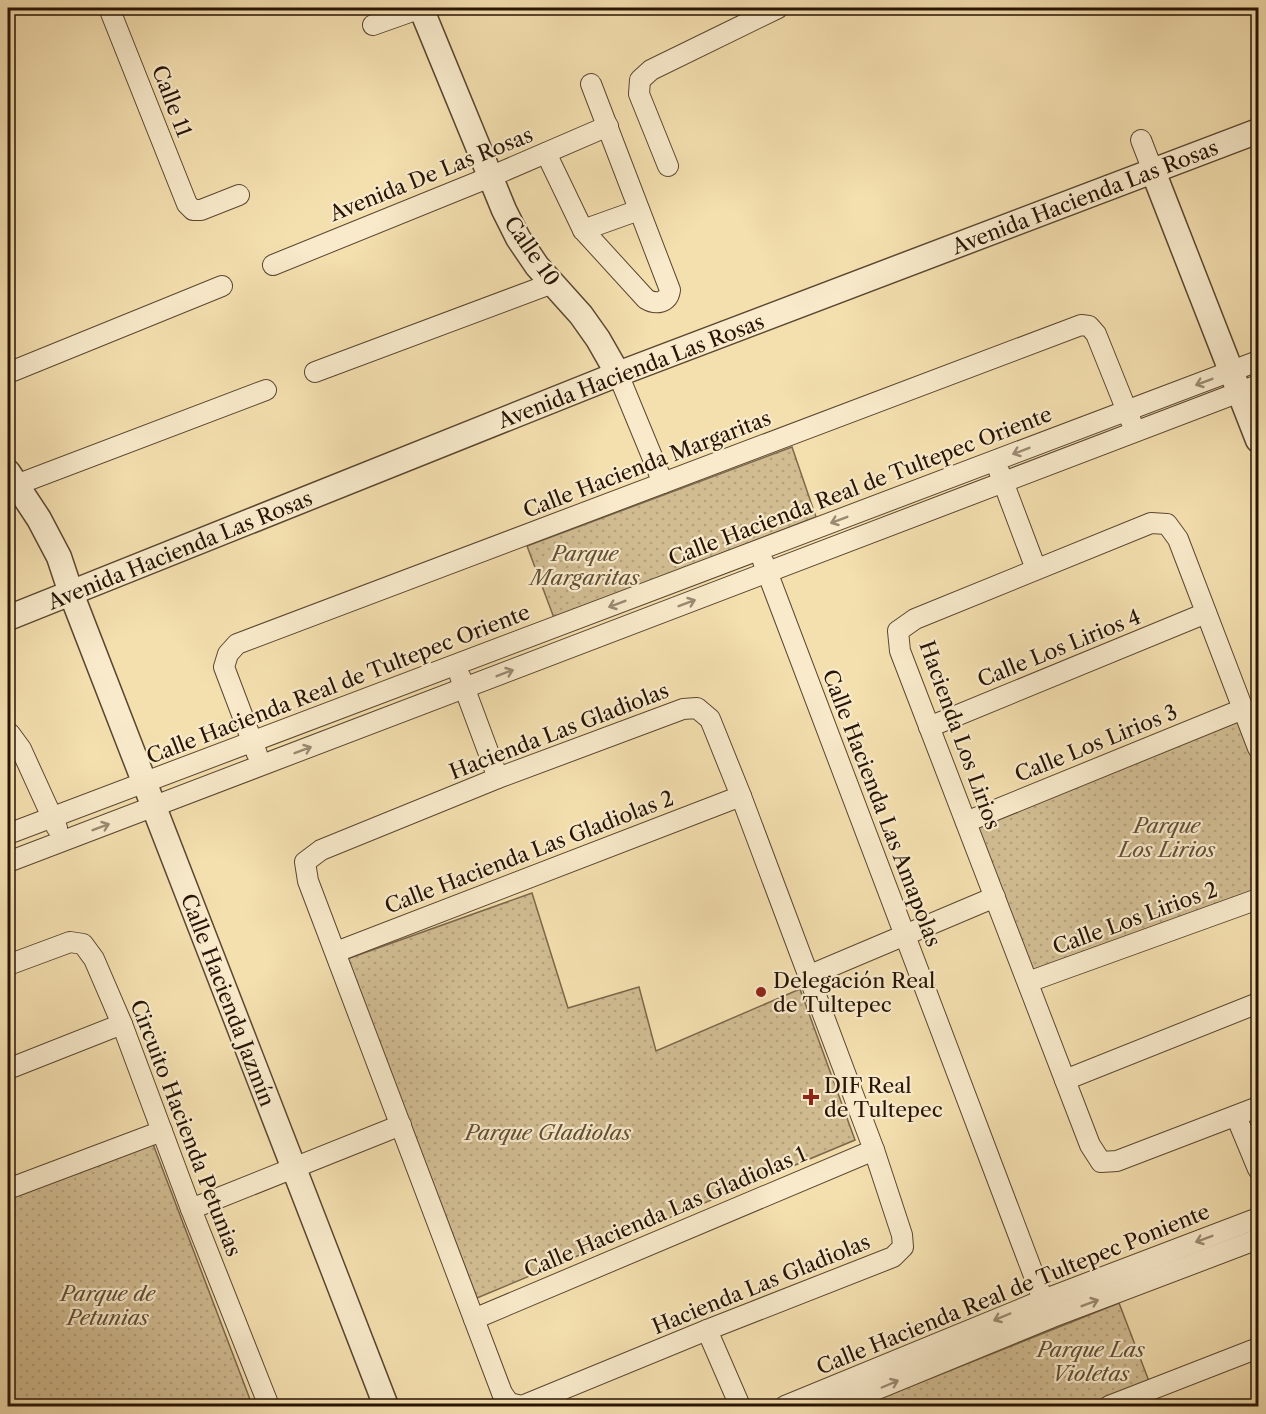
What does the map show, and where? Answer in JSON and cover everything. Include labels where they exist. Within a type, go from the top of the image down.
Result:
[{"type":"street","name":"Calle 11","points":[[109,8],[187,204],[193,210],[201,210],[239,195]]},
{"type":"street","points":[[373,25],[421,8]]},
{"type":"street","name":"Calle 10","points":[[421,8],[490,177],[518,238],[537,266],[581,315],[598,339],[618,374],[663,483]]},
{"type":"street","points":[[668,166],[639,94],[640,81],[651,70],[778,8]]},
{"type":"street","points":[[546,153],[583,230],[646,299],[656,303],[665,300],[670,290],[591,84]]},
{"type":"street","name":"Avenida De Las Rosas","points":[[273,265],[490,177],[608,126]]},
{"type":"street","name":"Avenida Hacienda Las Rosas","points":[[8,618],[618,374],[1258,131]]},
{"type":"street","points":[[1141,140],[1243,383],[1258,440]]},
{"type":"street","points":[[583,230],[639,210]]},
{"type":"street","points":[[315,372],[553,283]]},
{"type":"street","points":[[8,373],[222,286]]},
{"type":"street","name":"Calle Hacienda Margaritas","points":[[262,766],[224,667],[228,654],[237,644],[1081,324],[1089,326],[1096,334],[1134,432]]},
{"type":"street","name":"Calle Hacienda Real de Tultepec Oriente","points":[[8,834],[1127,411],[1243,383],[1258,361]]},
{"type":"street","points":[[8,862],[1003,483],[1134,432],[1243,383]]},
{"type":"street","points":[[10,481],[266,390]]},
{"type":"street","points":[[995,461],[1036,569]]},
{"type":"street","name":"Calle Hacienda Jazmín","points":[[10,481],[39,519],[59,557],[144,783],[386,1407]]},
{"type":"street","name":"Hacienda Los Lirios","points":[[1258,748],[1178,539],[1167,524],[1151,523],[915,619],[898,631],[900,651],[929,727],[1090,1144],[1101,1162],[1117,1161],[1258,1107]]},
{"type":"street","name":"Calle Hacienda Las Amapolas","points":[[758,550],[1046,1309]]},
{"type":"street","name":"Calle Los Lirios 4","points":[[929,727],[1206,613]]},
{"type":"street","points":[[456,665],[498,777]]},
{"type":"street","name":"Hacienda Las Gladiolas","points":[[697,708],[710,719],[874,1150],[902,1235],[903,1246],[893,1257],[522,1406],[509,1403],[502,1393],[308,881],[305,862],[321,850],[498,777],[682,709],[697,708]]},
{"type":"street","name":"Calle Los Lirios 3","points":[[966,822],[1243,709]]},
{"type":"street","points":[[8,734],[21,749],[62,842]]},
{"type":"street","name":"Calle Hacienda Las Gladiolas 2","points":[[336,952],[741,796]]},
{"type":"street","points":[[808,976],[995,897]]},
{"type":"street","name":"Calle Los Lirios 2","points":[[1028,982],[1258,899]]},
{"type":"street","name":"Circuito Hacienda Petunias","points":[[8,965],[70,942],[83,944],[94,960],[122,1024],[265,1405]]},
{"type":"street","points":[[1065,1080],[1258,1003]]},
{"type":"street","points":[[8,1069],[122,1024]]},
{"type":"street","points":[[1236,1116],[1258,1169]]},
{"type":"street","points":[[191,1209],[401,1125]]},
{"type":"street","points":[[8,1189],[162,1131]]},
{"type":"street","name":"Calle Hacienda Las Gladiolas 1","points":[[474,1319],[874,1150]]},
{"type":"street","name":"Calle Hacienda Real de Tultepec Poniente","points":[[836,1407],[1046,1309],[1258,1218]]},
{"type":"street","name":"Calle Hacienda Real de Tultepec Poniente","points":[[785,1407],[1046,1309],[1258,1239]]},
{"type":"street","points":[[707,1330],[740,1407]]},
{"type":"street","points":[[1109,1407],[1258,1348]]},
{"type":"green space","name":"Parque Margaritas","points":[[792,447],[816,517],[554,618],[527,546]]},
{"type":"green space","name":"Parque Los Lirios","points":[[1240,717],[1258,765],[1258,894],[1031,977],[970,823]]},
{"type":"green space","name":"Parque Gladiolas","points":[[532,893],[568,1008],[639,987],[656,1051],[800,989],[855,1140],[477,1298],[347,959]]},
{"type":"green space","name":"Parque de Petunias","points":[[153,1144],[251,1402],[241,1406],[8,1406],[8,1198]]},
{"type":"green space","name":"Parque Las Violetas","points":[[1119,1303],[1152,1389],[1108,1406],[861,1406]]},
{"type":"place","name":"Delegación Real de Tultepec","points":[[761,992]]},
{"type":"place","name":"DIF Real de Tultepec","points":[[811,1097]]}]
